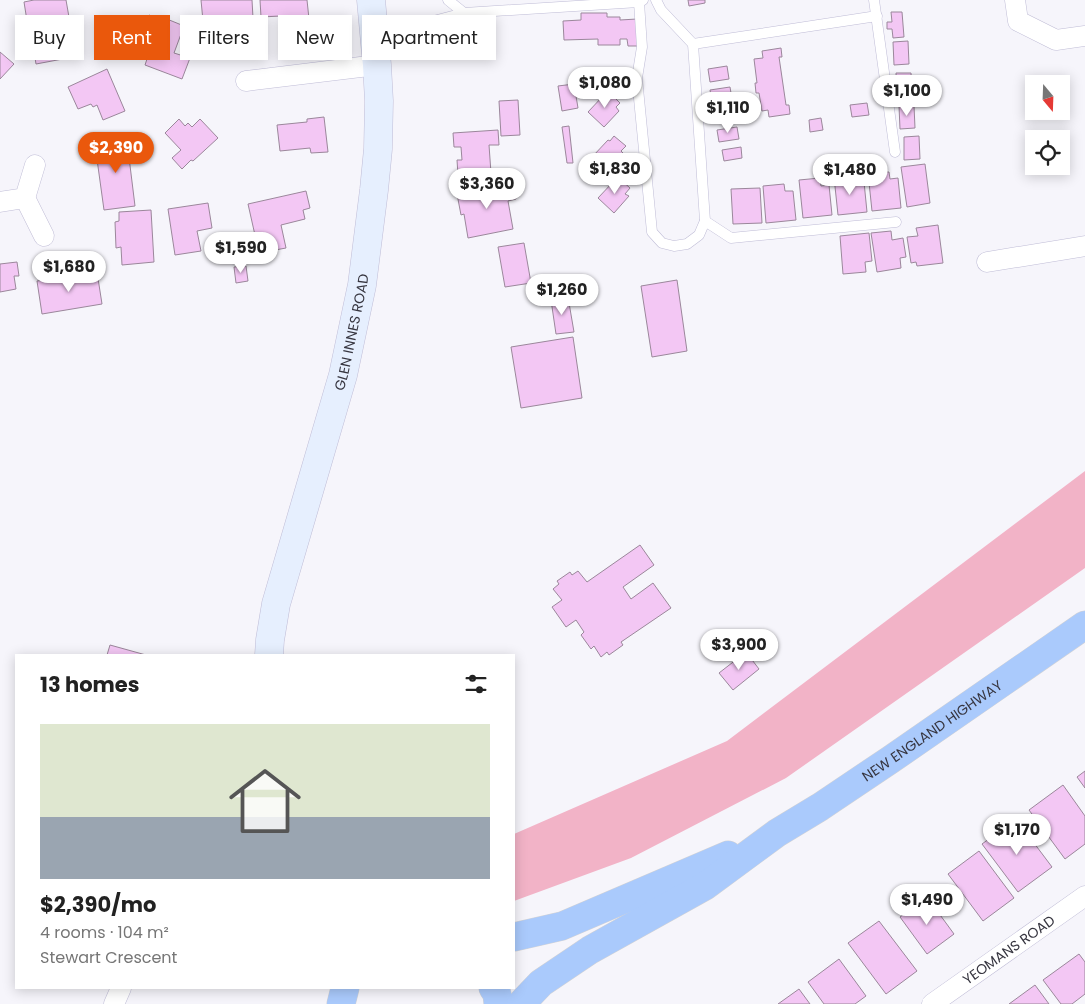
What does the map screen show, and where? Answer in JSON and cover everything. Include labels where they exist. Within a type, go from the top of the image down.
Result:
[{"type":"highway","name":"NEW ENGLAND HIGHWAY","points":[[521,1004],[541,983],[590,950],[704,886],[777,833],[867,776],[1085,625]]},
{"type":"highway","name":"NEW ENGLAND HIGHWAY","points":[[515,937],[562,926],[777,833]]},
{"type":"highway","points":[[340,1004],[345,989]]},
{"type":"highway","points":[[494,989],[497,994],[498,1004]]},
{"type":"main road","name":"GLEN INNES ROAD","points":[[371,0],[373,15]]},
{"type":"main road","name":"GLEN INNES ROAD","points":[[269,654],[276,604],[343,375],[362,285],[378,149],[379,101],[377,60]]},
{"type":"street","points":[[1015,0],[1018,21],[1056,40],[1085,36]]},
{"type":"street","points":[[246,80],[377,66]]},
{"type":"street","points":[[35,165],[25,198],[44,236]]},
{"type":"street","points":[[0,202],[25,198]]},
{"type":"street","points":[[987,262],[1085,246]]},
{"type":"street","name":"YEOMANS ROAD","points":[[932,1004],[1085,896]]},
{"type":"street","points":[[114,1004],[121,989]]},
{"type":"lane","points":[[448,0],[464,13]]},
{"type":"lane","points":[[456,15],[641,1],[642,47],[636,78],[652,232],[662,243],[674,246],[687,244],[699,235],[705,221],[693,44],[661,10],[656,0]]},
{"type":"lane","points":[[874,0],[895,152]]},
{"type":"lane","points":[[693,44],[877,16]]},
{"type":"lane","points":[[705,221],[731,238],[896,222]]},
{"type":"shaded area","points":[[1085,471],[1085,568],[786,778],[631,858],[515,901],[515,834],[727,741]]},
{"type":"building","points":[[34,0],[66,0],[69,15],[26,15],[24,2]]},
{"type":"building","points":[[201,0],[252,0],[253,15],[202,15]]},
{"type":"building","points":[[260,0],[307,0],[309,15],[268,17],[268,15],[261,15]]},
{"type":"building","points":[[688,0],[705,0],[705,3],[689,6]]},
{"type":"building","points":[[891,12],[902,12],[904,37],[893,38],[892,29],[887,29],[887,22],[892,22]]},
{"type":"building","points":[[581,13],[607,13],[607,17],[620,17],[620,20],[637,19],[638,46],[628,46],[627,39],[620,39],[620,45],[598,45],[598,39],[564,40],[563,21],[581,20]]},
{"type":"building","points":[[170,20],[180,24],[180,37],[174,53],[180,55],[180,60],[189,60],[182,79],[145,65],[147,60],[170,60]]},
{"type":"building","points":[[908,41],[909,64],[894,65],[893,42]]},
{"type":"building","points":[[781,48],[782,57],[779,57],[786,105],[789,105],[790,114],[769,117],[768,110],[762,111],[759,93],[756,93],[755,83],[757,83],[754,59],[763,58],[762,51]]},
{"type":"building","points":[[0,52],[14,64],[0,79]]},
{"type":"building","points":[[35,60],[57,60],[36,64]]},
{"type":"building","points":[[727,66],[729,79],[710,82],[708,69]]},
{"type":"building","points":[[107,69],[125,111],[103,120],[97,105],[93,107],[91,104],[78,109],[68,87]]},
{"type":"building","points":[[896,73],[911,73],[912,95],[897,96]]},
{"type":"building","points":[[574,84],[578,108],[562,111],[558,86]]},
{"type":"building","points":[[730,87],[732,99],[712,102],[710,90]]},
{"type":"building","points":[[609,92],[620,103],[616,107],[619,111],[604,127],[588,112]]},
{"type":"building","points":[[518,100],[520,135],[501,136],[499,101]]},
{"type":"building","points":[[867,103],[869,115],[852,117],[850,105]]},
{"type":"building","points":[[733,106],[735,119],[716,122],[714,108]]},
{"type":"building","points":[[899,106],[914,106],[915,128],[900,129]]},
{"type":"building","points":[[324,117],[328,152],[311,153],[310,148],[280,151],[277,125],[307,122],[307,119]]},
{"type":"building","points":[[821,118],[823,130],[810,132],[809,120]]},
{"type":"building","points":[[179,119],[185,126],[188,123],[192,127],[200,119],[218,138],[182,169],[172,158],[181,150],[165,133]]},
{"type":"building","points":[[569,126],[573,163],[567,163],[562,127]]},
{"type":"building","points":[[737,127],[739,139],[719,142],[717,130]]},
{"type":"building","points":[[498,130],[499,145],[489,145],[491,173],[458,175],[457,160],[462,160],[461,147],[454,147],[453,133]]},
{"type":"building","points":[[126,133],[135,206],[104,210],[96,152],[107,151],[105,136]]},
{"type":"building","points":[[614,136],[626,146],[621,151],[624,154],[609,171],[593,156]]},
{"type":"building","points":[[919,136],[920,159],[904,160],[904,137]]},
{"type":"building","points":[[741,147],[742,158],[724,161],[722,150]]},
{"type":"building","points":[[925,164],[930,203],[907,207],[901,167]]},
{"type":"building","points":[[889,172],[890,179],[898,178],[901,208],[872,211],[868,173]]},
{"type":"building","points":[[855,175],[856,183],[864,182],[867,212],[838,215],[834,177]]},
{"type":"building","points":[[619,178],[630,188],[625,194],[629,196],[614,213],[598,198]]},
{"type":"building","points":[[820,178],[821,186],[829,185],[832,215],[803,218],[799,180]]},
{"type":"building","points":[[513,184],[516,199],[508,201],[513,229],[468,238],[464,214],[461,215],[457,194]]},
{"type":"building","points":[[784,184],[785,191],[793,191],[796,220],[766,223],[763,186]]},
{"type":"building","points":[[760,188],[762,223],[733,224],[731,189]]},
{"type":"building","points":[[306,191],[310,208],[303,210],[305,219],[281,225],[286,248],[259,253],[248,204]]},
{"type":"building","points":[[208,203],[212,228],[197,231],[201,251],[175,255],[168,209]]},
{"type":"building","points":[[151,210],[154,262],[122,265],[121,247],[116,248],[115,222],[119,221],[119,212]]},
{"type":"building","points":[[938,225],[943,263],[917,266],[916,262],[911,263],[907,237],[918,236],[916,228]]},
{"type":"building","points":[[891,231],[892,240],[903,238],[906,257],[900,258],[901,268],[877,272],[871,233]]},
{"type":"building","points":[[869,233],[872,261],[865,262],[866,272],[843,274],[840,236]]},
{"type":"building","points":[[524,243],[531,283],[505,287],[498,247]]},
{"type":"building","points":[[17,262],[19,276],[14,276],[16,289],[0,292],[0,264]]},
{"type":"building","points":[[246,266],[248,281],[236,283],[234,267]]},
{"type":"building","points":[[97,272],[102,304],[42,314],[37,281]]},
{"type":"building","points":[[677,280],[687,351],[652,357],[641,286]]},
{"type":"building","points":[[568,297],[574,332],[556,334],[551,300]]},
{"type":"building","points":[[573,337],[582,398],[521,408],[511,347]]},
{"type":"building","points":[[640,545],[654,565],[623,587],[631,599],[653,583],[671,608],[621,642],[623,645],[609,655],[607,652],[601,657],[594,646],[591,649],[581,635],[584,632],[576,620],[566,627],[552,607],[562,600],[553,589],[559,584],[557,581],[570,572],[572,575],[578,571],[587,582]]},
{"type":"building","points":[[110,645],[142,654],[107,654]]},
{"type":"building","points":[[746,652],[759,669],[733,690],[719,673]]},
{"type":"building","points":[[1085,771],[1085,788],[1077,777]]},
{"type":"building","points":[[1063,785],[1085,816],[1085,844],[1065,859],[1029,810]]},
{"type":"building","points":[[1016,819],[1052,867],[1018,892],[982,844]]},
{"type":"building","points":[[979,851],[1014,898],[983,921],[948,874]]},
{"type":"building","points":[[927,897],[954,934],[927,954],[900,917]]},
{"type":"building","points":[[879,921],[917,971],[886,994],[848,943]]},
{"type":"building","points":[[1079,954],[1085,962],[1085,994],[1072,1004],[1061,1004],[1043,980]]},
{"type":"building","points":[[839,959],[866,996],[855,1004],[824,1004],[808,982]]},
{"type":"building","points":[[1035,985],[1049,1004],[1009,1004]]},
{"type":"building","points":[[799,989],[810,1004],[778,1004]]}]
